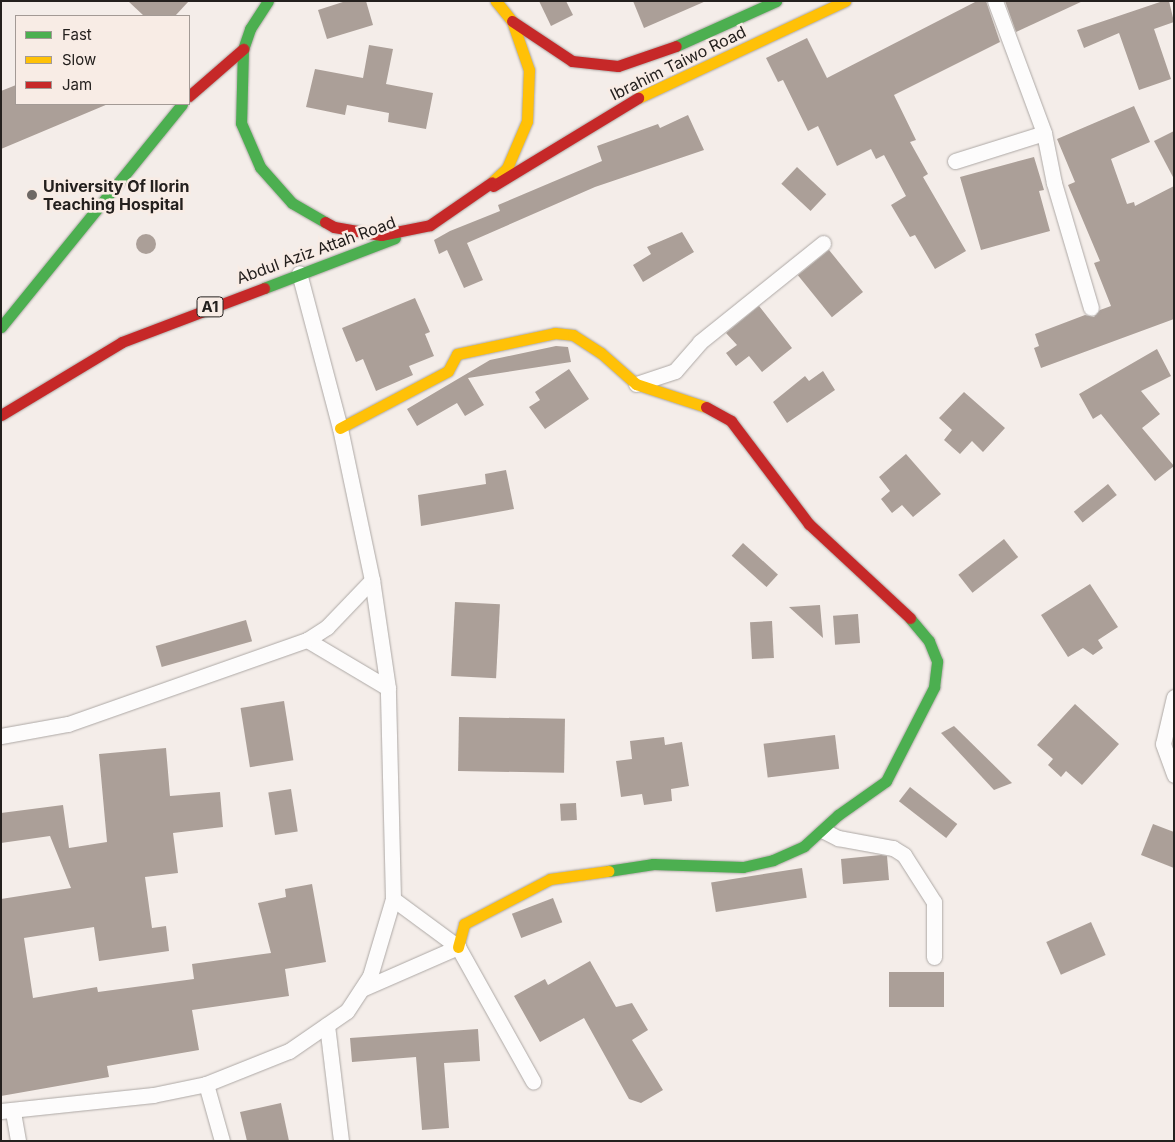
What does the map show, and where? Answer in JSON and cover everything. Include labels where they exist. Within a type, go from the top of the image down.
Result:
[{"type":"main road","points":[[268,1],[250,29],[243,48],[241,123],[260,167],[292,203],[334,226],[381,236],[430,225],[478,194],[507,168],[527,120],[529,70],[512,22],[496,1]]},
{"type":"main road","name":"Ibrahim Taiwo Road","points":[[512,22],[572,61],[618,66],[654,56],[776,1]]},
{"type":"main road","name":"Ibrahim Taiwo Road","points":[[478,194],[568,143],[627,103],[846,1]]},
{"type":"main road","points":[[190,95],[243,48]]},
{"type":"main road","points":[[1,327],[181,105]]},
{"type":"main road","name":"Abdul Aziz Attah Road","points":[[1,415],[122,342],[299,273],[430,225]]},
{"type":"main road","points":[[340,428],[448,372],[457,354],[555,333],[580,339],[601,353],[636,384],[717,410],[731,422],[809,524],[899,604],[929,641],[937,661],[934,687],[886,781],[838,815],[824,831],[804,846],[773,860],[743,867],[653,864],[550,879],[464,924],[458,947]]},
{"type":"street","points":[[995,1],[1044,133],[1054,183],[1091,308]]},
{"type":"street","points":[[955,161],[1044,133]]},
{"type":"street","points":[[636,384],[675,371],[700,342],[822,243]]},
{"type":"street","points":[[18,1141],[7,1112],[153,1095],[206,1084],[289,1051],[347,1011],[370,976],[393,899],[388,688],[372,580],[340,428],[299,273]]},
{"type":"street","points":[[1,736],[68,724],[307,640],[327,627],[372,580]]},
{"type":"street","points":[[307,640],[388,688]]},
{"type":"street","points":[[1174,697],[1163,744],[1174,775]]},
{"type":"street","points":[[824,831],[838,838],[893,848],[904,855],[934,902],[934,957]]},
{"type":"street","points":[[393,899],[458,947],[533,1081]]},
{"type":"street","points":[[362,989],[458,947]]},
{"type":"street","points":[[327,1025],[341,1141]]},
{"type":"street","points":[[206,1084],[222,1141]]},
{"type":"building","points":[[128,1],[189,1],[176,15],[143,15]]},
{"type":"building","points":[[346,1],[366,1],[373,25],[327,39],[318,10]]},
{"type":"building","points":[[539,1],[566,1],[573,15],[551,26]]},
{"type":"building","points":[[633,1],[706,1],[644,28]]},
{"type":"building","points":[[977,1],[986,1],[1000,42],[894,95],[916,140],[910,142],[928,174],[923,177],[966,251],[935,269],[915,235],[910,237],[891,205],[906,196],[884,155],[876,159],[871,149],[837,166],[818,126],[808,131],[783,80],[778,82],[766,58],[807,38],[827,78]]},
{"type":"building","points":[[1005,1],[1083,1],[1016,32]]},
{"type":"building","points":[[1163,1],[1169,1],[1174,22],[1154,29],[1171,79],[1139,90],[1119,33],[1084,48],[1077,30]]},
{"type":"building","points":[[369,45],[393,49],[386,84],[433,93],[426,129],[388,122],[389,113],[347,105],[345,115],[306,107],[315,69],[363,78]]},
{"type":"building","points":[[15,85],[15,105],[106,105],[1,149],[1,91]]},
{"type":"building","points":[[1134,106],[1150,142],[1111,159],[1127,204],[1134,202],[1135,206],[1174,186],[1174,319],[1041,368],[1034,348],[1039,346],[1035,334],[1085,315],[1094,317],[1100,310],[1111,306],[1094,263],[1100,261],[1068,185],[1075,182],[1057,139]]},
{"type":"building","points":[[688,115],[704,150],[595,187],[467,243],[483,280],[464,288],[447,250],[439,254],[434,240],[450,231],[500,211],[498,205],[602,161],[597,146],[658,124],[660,128]]},
{"type":"building","points":[[1174,131],[1174,179],[1154,141]]},
{"type":"building","points":[[1034,157],[1044,190],[1039,191],[1050,231],[981,250],[960,177]]},
{"type":"building","points":[[797,167],[826,194],[811,211],[781,184]]},
{"type":"building","points":[[682,232],[694,252],[643,282],[633,265],[651,254],[647,247]]},
{"type":"building","points":[[146,234],[153,237],[156,244],[153,251],[146,254],[139,251],[136,244],[139,237]]},
{"type":"building","points":[[829,250],[863,292],[832,317],[798,275]]},
{"type":"building","points":[[415,298],[430,332],[425,334],[434,356],[409,366],[413,375],[376,391],[363,359],[356,362],[342,328]]},
{"type":"building","points":[[759,306],[792,348],[762,372],[749,356],[736,366],[726,353],[737,345],[726,333]]},
{"type":"building","points":[[556,346],[568,347],[571,362],[468,378],[484,405],[465,416],[457,403],[417,426],[407,409],[490,360]]},
{"type":"building","points":[[1157,349],[1171,376],[1141,391],[1160,414],[1142,428],[1174,466],[1155,481],[1101,414],[1093,419],[1079,394]]},
{"type":"building","points":[[569,369],[589,399],[545,429],[529,407],[540,400],[535,392]]},
{"type":"building","points":[[823,371],[835,390],[787,423],[773,402],[805,376],[809,381]]},
{"type":"building","points":[[964,392],[1005,428],[983,452],[972,441],[960,454],[944,440],[952,430],[939,418]]},
{"type":"building","points":[[906,454],[941,494],[913,517],[902,505],[892,513],[881,499],[890,491],[879,477]]},
{"type":"building","points":[[506,470],[514,509],[421,526],[418,495],[486,484],[485,474]]},
{"type":"building","points":[[1108,484],[1117,495],[1083,523],[1074,512]]},
{"type":"building","points":[[1004,539],[1018,557],[972,593],[958,575]]},
{"type":"building","points":[[743,543],[778,574],[767,587],[732,556]]},
{"type":"building","points":[[1090,584],[1118,627],[1098,640],[1103,648],[1093,655],[1083,648],[1068,657],[1041,615]]},
{"type":"building","points":[[455,602],[500,604],[496,678],[451,676]]},
{"type":"building","points":[[820,605],[823,638],[789,607]]},
{"type":"building","points":[[858,614],[860,643],[835,645],[833,616]]},
{"type":"building","points":[[246,620],[252,641],[162,667],[156,646]]},
{"type":"building","points":[[772,621],[774,658],[752,659],[750,622]]},
{"type":"building","points":[[284,701],[293,760],[250,767],[241,708]]},
{"type":"building","points":[[1075,704],[1119,744],[1082,785],[1066,771],[1061,777],[1048,765],[1053,759],[1037,745]]},
{"type":"building","points":[[459,717],[565,719],[564,773],[458,771]]},
{"type":"building","points":[[954,726],[1012,783],[994,790],[941,733]]},
{"type":"building","points":[[835,735],[839,769],[768,778],[764,744]]},
{"type":"building","points":[[664,737],[665,745],[682,742],[689,786],[671,789],[672,801],[644,805],[642,794],[621,797],[616,761],[632,759],[630,741]]},
{"type":"building","points":[[166,748],[170,796],[220,792],[223,827],[173,833],[178,873],[145,877],[152,928],[166,926],[169,951],[99,961],[94,927],[24,938],[33,998],[97,987],[98,992],[194,979],[192,964],[271,953],[258,903],[286,897],[285,889],[312,884],[326,962],[285,969],[289,996],[192,1010],[199,1050],[107,1066],[109,1077],[1,1096],[1,899],[71,888],[50,836],[1,843],[1,813],[63,805],[69,848],[107,842],[99,754]]},
{"type":"building","points":[[910,787],[957,824],[946,838],[899,801]]},
{"type":"building","points":[[291,789],[298,831],[275,835],[268,793]]},
{"type":"building","points":[[576,803],[577,820],[561,821],[560,804]]},
{"type":"building","points":[[1153,824],[1174,832],[1174,868],[1141,855]]},
{"type":"building","points":[[887,856],[889,880],[843,884],[841,859]]},
{"type":"building","points":[[802,868],[807,898],[716,912],[711,882]]},
{"type":"building","points":[[553,898],[562,922],[521,938],[512,914]]},
{"type":"building","points":[[1091,922],[1106,955],[1061,975],[1046,942]]},
{"type":"building","points":[[590,961],[616,1007],[632,1003],[648,1030],[632,1040],[663,1090],[641,1103],[629,1099],[584,1018],[540,1042],[514,996],[545,979],[548,985]]},
{"type":"building","points":[[889,972],[944,972],[944,1007],[889,1007]]},
{"type":"building","points":[[478,1029],[480,1061],[444,1063],[449,1128],[422,1130],[416,1057],[352,1062],[350,1038]]},
{"type":"building","points":[[281,1103],[289,1141],[247,1141],[240,1112]]},
{"type":"traffic: fast","points":[[268,1],[250,29],[243,49],[241,123],[260,167],[292,203],[325,222]]},
{"type":"traffic: fast","points":[[676,46],[776,1]]},
{"type":"traffic: fast","points":[[1,327],[181,105]]},
{"type":"traffic: fast","points":[[264,288],[395,238]]},
{"type":"traffic: fast","points":[[608,871],[653,864],[743,867],[773,860],[804,846],[838,815],[886,781],[934,687],[937,661],[929,641],[910,618]]},
{"type":"traffic: slow","points":[[492,182],[507,168],[527,121],[529,70],[512,21],[496,1]]},
{"type":"traffic: slow","points":[[638,98],[845,1]]},
{"type":"traffic: slow","points":[[340,428],[448,371],[457,354],[555,333],[573,335],[601,353],[636,384],[706,407]]},
{"type":"traffic: slow","points":[[458,947],[464,924],[550,879],[608,871]]},
{"type":"traffic: jam","points":[[512,21],[572,61],[618,66],[676,46]]},
{"type":"traffic: jam","points":[[190,95],[243,49]]},
{"type":"traffic: jam","points":[[493,186],[638,98]]},
{"type":"traffic: jam","points":[[325,222],[334,227],[381,235],[430,225],[492,182]]},
{"type":"traffic: jam","points":[[1,415],[122,342],[264,288]]},
{"type":"traffic: jam","points":[[706,407],[731,421],[809,524],[910,618]]},
{"type":"place","name":"University Of Ilorin Teaching Hospital","points":[[32,195]]}]
